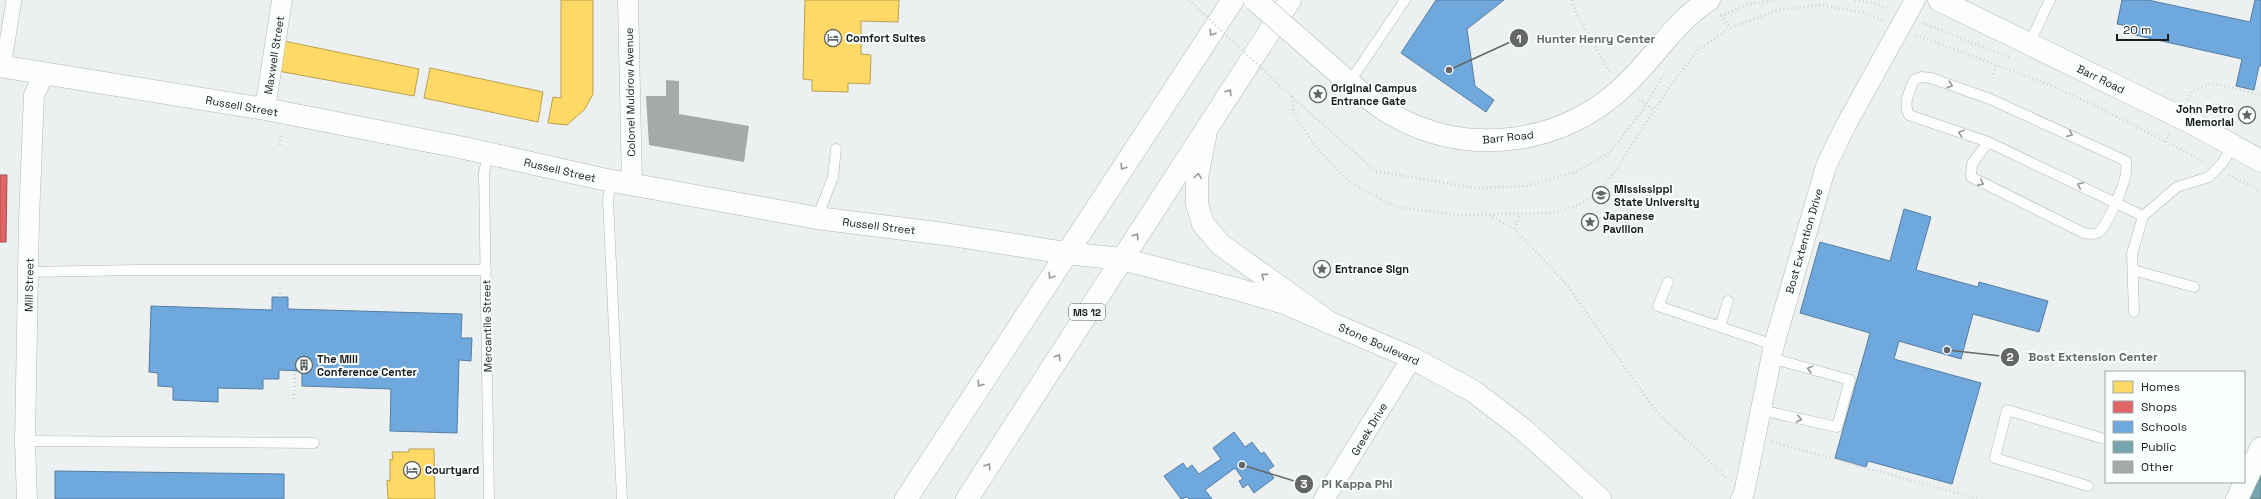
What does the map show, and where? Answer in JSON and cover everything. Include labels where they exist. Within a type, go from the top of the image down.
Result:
[{"type":"street","points":[[2,67],[14,0]]},
{"type":"street","name":"Maxwell Street","points":[[265,109],[282,0]]},
{"type":"street","name":"Colonel Muldrow Avenue","points":[[628,0],[632,185]]},
{"type":"street","points":[[906,499],[1233,0]]},
{"type":"street","name":"Barr Road","points":[[1255,0],[1349,83],[1402,120],[1441,134],[1477,141],[1520,138],[1554,129],[1600,107],[1623,87],[1674,28],[1709,0]]},
{"type":"street","name":"MS 12","points":[[967,499],[1208,124],[1290,0]]},
{"type":"street","name":"Barr Road","points":[[1939,0],[2192,123],[2261,161]]},
{"type":"street","name":"Bost Extention Drive","points":[[1743,496],[1773,351],[1826,166],[1846,125],[1910,8]]},
{"type":"street","name":"Russell Street","points":[[2,67],[265,109],[489,153],[611,181],[817,218],[945,234],[1066,253],[1122,259]]},
{"type":"street","name":"Mill Street","points":[[27,499],[25,441],[34,95],[44,74]]},
{"type":"street","points":[[1208,124],[1197,176],[1197,204],[1203,224],[1221,245],[1330,323]]},
{"type":"street","name":"Stone Boulevard","points":[[1122,259],[1284,303],[1412,358],[1473,391],[1524,430],[1600,499]]},
{"type":"street","name":"Greek Drive","points":[[1324,499],[1412,358]]},
{"type":"street","points":[[2245,482],[2261,448]]},
{"type":"street","points":[[2237,499],[2245,483]]},
{"type":"lane","points":[[1349,83],[1406,0]]},
{"type":"lane","points":[[2029,44],[2050,0]]},
{"type":"lane","points":[[1988,142],[1972,164],[1971,177],[2084,233],[2091,235],[2098,232],[2115,202],[2127,171],[2126,161],[2119,156],[1990,99],[1932,78],[1922,77],[1914,80],[1906,100],[1906,108],[1909,115],[1988,142],[2115,202],[2143,216]]},
{"type":"lane","points":[[2134,312],[2132,254],[2143,216],[2177,188],[2209,177],[2223,162],[2233,146]]},
{"type":"lane","points":[[817,218],[832,177],[836,149]]},
{"type":"lane","name":"Mercantile Street","points":[[489,153],[484,172],[489,499]]},
{"type":"lane","points":[[611,181],[608,200],[622,499]]},
{"type":"lane","points":[[29,272],[139,270],[486,270]]},
{"type":"lane","points":[[2133,270],[2194,287]]},
{"type":"lane","points":[[1668,282],[1658,306],[1720,327],[1773,351],[1850,380],[1837,427],[1761,410]]},
{"type":"lane","points":[[1720,327],[1728,301]]},
{"type":"lane","points":[[2088,486],[1995,458],[2007,410],[2101,438]]},
{"type":"lane","points":[[25,441],[314,443]]},
{"type":"path","points":[[1188,0],[1292,97],[1294,114],[1315,146],[1350,183],[1397,207],[1458,215],[1489,214],[1515,229],[1568,286],[1655,410],[1743,496]]},
{"type":"path","points":[[1572,0],[1576,13],[1606,68],[1623,87],[1654,110]]},
{"type":"path","points":[[1855,0],[1910,8],[2015,60]]},
{"type":"path","points":[[1992,78],[1996,65]]},
{"type":"path","points":[[2184,105],[2192,91],[2212,83],[2261,95]]},
{"type":"path","points":[[2162,130],[2176,137]]},
{"type":"path","points":[[280,145],[281,133]]},
{"type":"path","points":[[1515,229],[1520,214]]},
{"type":"path","points":[[280,286],[280,297]]},
{"type":"path","points":[[294,399],[295,371]]},
{"type":"path","points":[[1772,442],[1979,499]]},
{"type":"building: Homes","points":[[561,0],[593,0],[593,94],[585,109],[567,125],[548,123],[553,97],[561,98]]},
{"type":"building: Homes","name":"Comfort Suites","points":[[805,0],[899,0],[898,22],[861,21],[861,54],[871,55],[870,84],[848,83],[848,92],[812,91],[812,80],[803,79]]},
{"type":"building: Homes","points":[[284,41],[419,69],[414,96],[278,71]]},
{"type":"building: Homes","points":[[430,68],[543,92],[538,122],[424,98]]},
{"type":"building: Homes","name":"Courtyard","points":[[409,449],[434,449],[435,499],[388,499],[387,480],[390,481],[390,459],[393,460],[392,452],[409,452]]},
{"type":"building: Shops","points":[[0,175],[7,175],[6,242],[0,242]]},
{"type":"building: Schools","points":[[1436,0],[1504,0],[1467,29],[1475,86],[1494,100],[1486,112],[1401,53]]},
{"type":"building: Schools","points":[[2122,0],[2148,0],[2250,22],[2255,0],[2261,0],[2261,66],[2259,66],[2254,90],[2236,86],[2242,59],[2126,33],[2128,26],[2117,24]]},
{"type":"building: Schools","points":[[1904,209],[1931,217],[1916,270],[1978,287],[1979,282],[2048,301],[2039,332],[1973,314],[1961,359],[1899,341],[1894,359],[1981,383],[1952,484],[1868,461],[1866,467],[1835,458],[1870,333],[1800,313],[1820,242],[1890,261]]},
{"type":"building: Schools","name":"The Mill Conference Center","points":[[272,297],[288,297],[288,309],[462,314],[461,338],[472,338],[471,361],[459,360],[457,433],[390,431],[391,389],[302,386],[302,371],[279,370],[279,379],[263,379],[263,389],[218,388],[218,402],[173,400],[173,387],[158,386],[158,373],[149,372],[151,306],[272,310]]},
{"type":"building: Schools","points":[[1234,432],[1245,447],[1252,442],[1261,454],[1264,452],[1274,466],[1268,470],[1274,478],[1254,493],[1248,484],[1243,488],[1239,481],[1243,479],[1235,468],[1205,490],[1212,499],[1189,499],[1187,497],[1181,499],[1164,476],[1183,463],[1187,469],[1192,465],[1199,474],[1221,459],[1213,448]]},
{"type":"building: Schools","points":[[55,471],[284,474],[284,499],[55,499]]},
{"type":"building: Public","points":[[2261,461],[2261,499],[2245,499]]},
{"type":"building: Other","points":[[666,80],[679,81],[679,114],[749,126],[744,162],[649,145],[646,96],[666,96]]},
{"type":"place","name":"Comfort Suites","points":[[833,38]]},
{"type":"place","name":"Hunter Henry Center","points":[[1449,70]]},
{"type":"place","name":"Original Campus Entrance Gate","points":[[1318,94]]},
{"type":"place","name":"John Petro Memorial","points":[[2247,115]]},
{"type":"place","name":"Mississippi State University","points":[[1601,195]]},
{"type":"place","name":"Japanese Pavilion","points":[[1590,222]]},
{"type":"place","name":"Entrance Sign","points":[[1322,269]]},
{"type":"place","name":"Bost Extension Center","points":[[1947,350]]},
{"type":"place","name":"The Mill Conference Center","points":[[304,365]]},
{"type":"place","name":"Pi Kappa Phi","points":[[1242,465]]},
{"type":"place","name":"Courtyard","points":[[412,470]]}]
